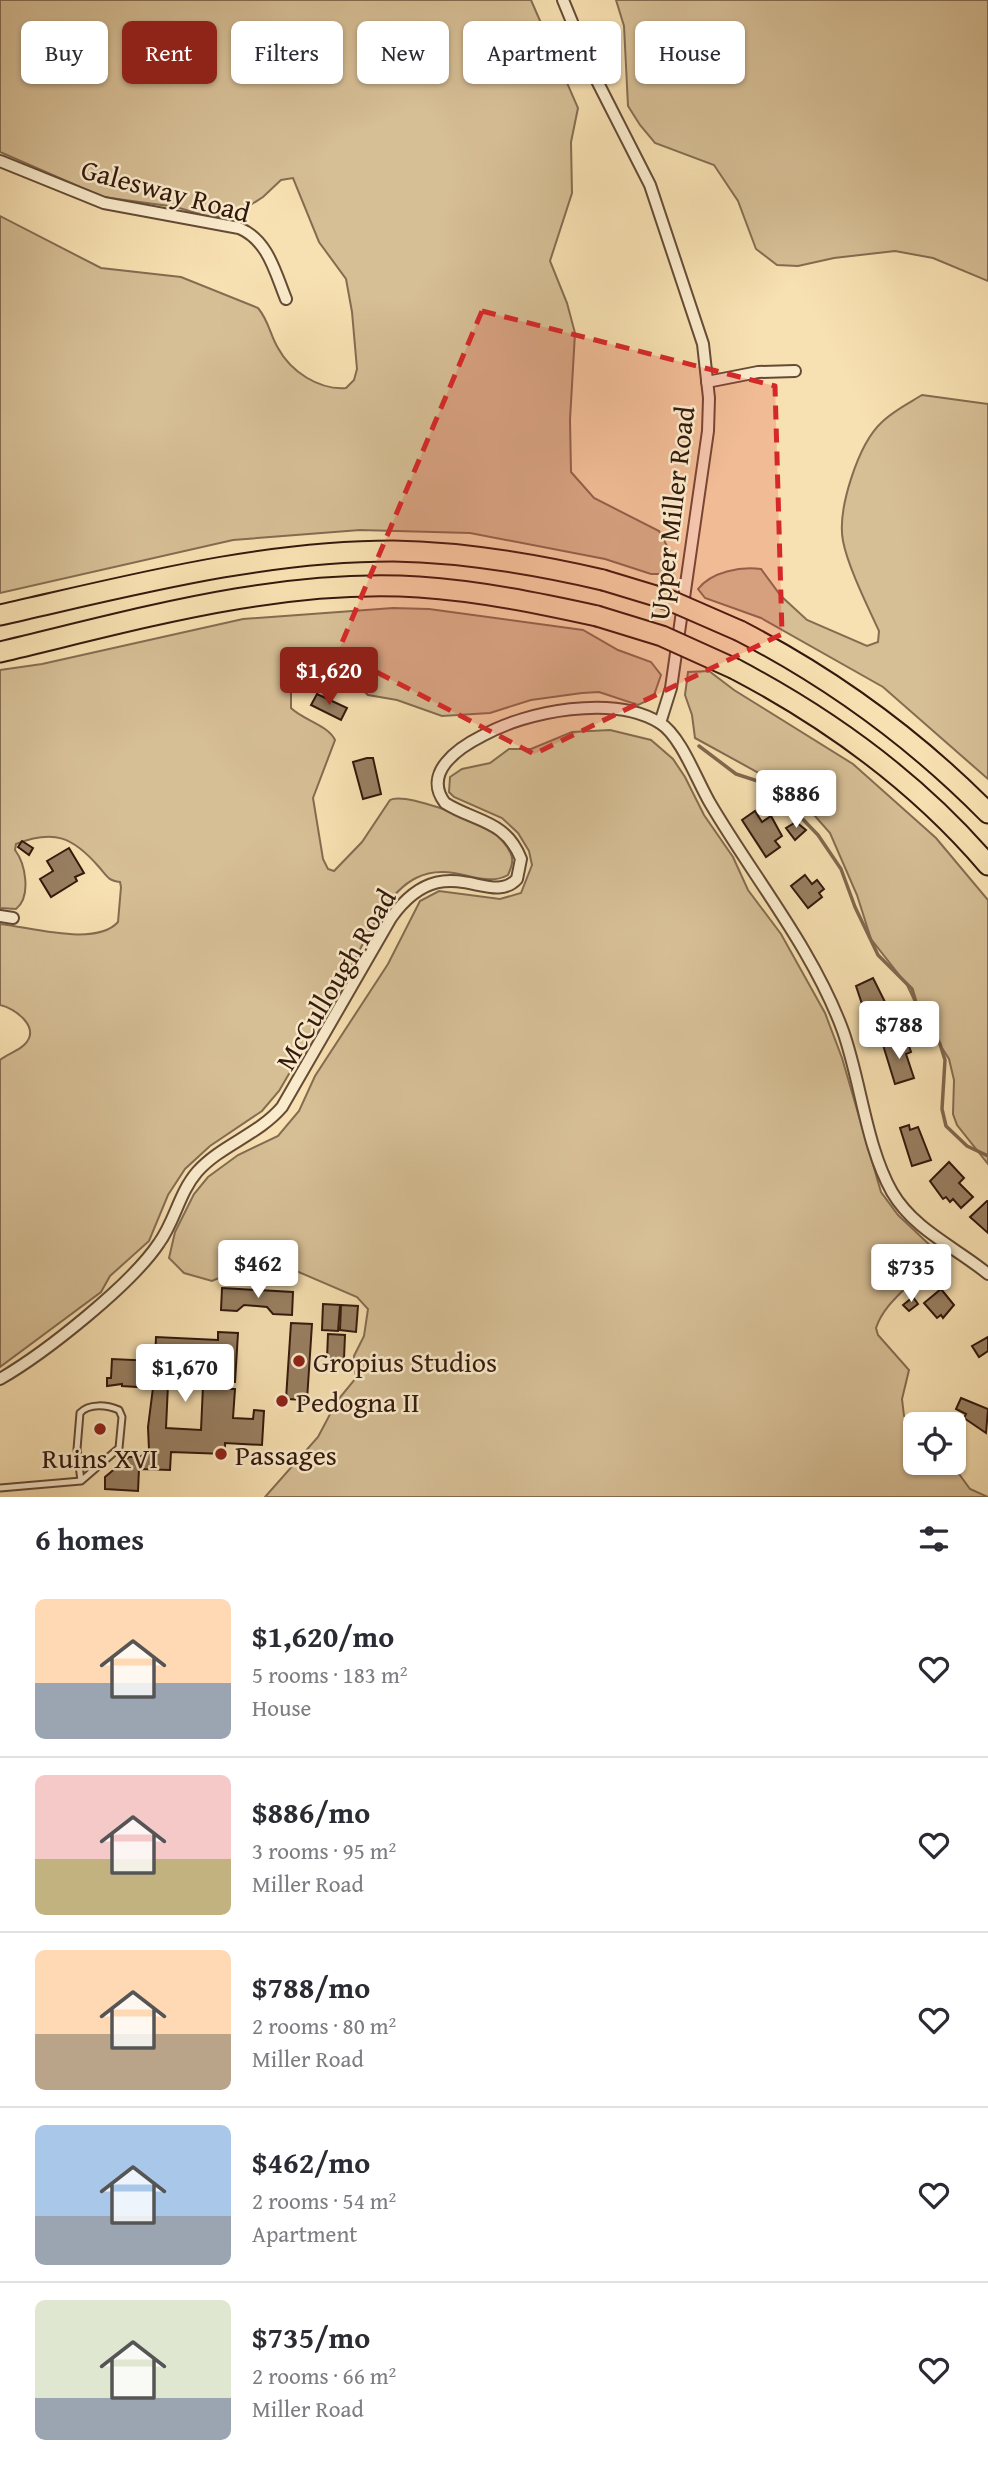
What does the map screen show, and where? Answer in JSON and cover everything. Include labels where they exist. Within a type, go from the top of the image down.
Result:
[{"type":"highway","points":[[0,615],[225,566],[337,553],[446,554],[539,566],[603,580],[669,600],[740,631],[817,674],[862,704],[925,753],[988,813]]},
{"type":"highway","points":[[0,652],[185,610],[293,592],[344,588],[417,587],[474,592],[597,616],[662,636],[735,669],[816,715],[883,763],[952,827],[988,865]]},
{"type":"street","name":"Upper Miller Road","points":[[563,0],[593,73],[650,185],[697,323],[707,382],[706,451],[671,688],[660,723]]},
{"type":"street","name":"Galesway Road","points":[[0,161],[104,202],[239,228],[252,233],[265,248],[286,299]]},
{"type":"street","points":[[707,382],[758,372],[795,371]]},
{"type":"street","name":"McCullough Road","points":[[0,1379],[84,1317],[142,1264],[160,1243],[183,1192],[200,1169],[220,1152],[262,1126],[282,1107],[391,918],[411,894],[427,884],[441,880],[499,888],[517,879],[520,859],[507,835],[485,819],[452,807],[439,796],[437,780],[448,760],[487,733],[551,711],[613,711],[660,723]]},
{"type":"street","points":[[660,723],[676,740],[711,806],[827,994],[849,1049],[880,1165],[893,1194],[921,1226],[988,1275]]},
{"type":"street","points":[[0,916],[13,918]]},
{"type":"lane","points":[[0,1488],[81,1481],[119,1448],[122,1417],[119,1410],[88,1407],[80,1413],[77,1449],[81,1481]]},
{"type":"highlighted area","points":[[482,311],[775,386],[782,634],[534,754],[338,652]]},
{"type":"shaded area","points":[[0,0],[531,0],[540,21],[463,21],[463,84],[568,84],[578,108],[571,142],[572,193],[550,261],[567,303],[575,333],[570,420],[571,472],[594,498],[659,531],[676,563],[673,574],[651,574],[605,559],[470,533],[360,530],[233,540],[0,593],[0,216],[101,268],[181,277],[258,308],[275,343],[290,365],[316,383],[346,388],[354,380],[357,369],[346,279],[319,242],[293,178],[281,180],[263,197],[233,216],[209,217],[176,207],[103,197],[0,152]]},
{"type":"shaded area","points":[[616,0],[988,0],[988,281],[933,258],[895,251],[834,258],[798,266],[777,265],[756,249],[738,201],[714,165],[655,143],[640,125],[628,106],[624,26]]},
{"type":"shaded area","points":[[922,395],[988,404],[988,779],[883,687],[761,618],[705,598],[698,589],[718,574],[745,568],[761,569],[781,596],[807,620],[867,646],[878,642],[879,631],[849,563],[843,541],[843,512],[851,478],[873,432],[891,414]]},
{"type":"shaded area","points":[[393,608],[429,609],[583,630],[618,650],[651,662],[661,675],[653,698],[638,705],[599,692],[531,700],[490,713],[442,716],[397,700],[368,695],[352,679],[324,669],[298,678],[291,689],[291,708],[327,730],[335,740],[313,798],[323,859],[328,869],[334,871],[362,842],[390,800],[398,799],[440,808],[489,829],[502,840],[511,854],[512,862],[508,875],[488,879],[454,873],[429,873],[402,888],[377,918],[337,994],[279,1091],[262,1111],[210,1146],[185,1169],[168,1195],[149,1241],[110,1276],[101,1292],[0,1367],[0,1060],[24,1045],[30,1032],[19,1014],[0,1005],[0,924],[62,934],[94,933],[108,929],[118,922],[121,887],[120,882],[108,877],[90,857],[71,843],[52,837],[29,839],[16,844],[15,850],[24,871],[24,896],[16,909],[0,908],[0,670],[42,664],[243,619]]},
{"type":"shaded area","points":[[709,671],[734,690],[853,764],[936,838],[988,900],[988,1164],[957,1125],[953,1114],[954,1080],[949,1059],[921,1015],[907,985],[871,939],[857,895],[830,833],[815,816],[757,772],[695,738],[692,715],[685,695],[688,672]]},
{"type":"shaded area","points":[[610,730],[651,740],[673,759],[704,815],[733,857],[748,890],[781,934],[825,1013],[842,1058],[881,1192],[898,1215],[934,1249],[922,1271],[888,1306],[876,1328],[878,1335],[909,1370],[902,1399],[903,1475],[960,1475],[970,1489],[988,1497],[265,1497],[318,1437],[337,1401],[356,1378],[354,1356],[364,1336],[368,1309],[357,1297],[287,1267],[240,1269],[212,1281],[184,1273],[169,1258],[175,1232],[194,1194],[208,1177],[238,1155],[278,1136],[299,1111],[315,1076],[388,964],[420,901],[439,891],[500,899],[521,893],[532,865],[529,851],[518,833],[502,818],[454,797],[449,792],[450,777],[462,769],[490,763],[509,749],[531,749],[572,732]]},
{"type":"building","points":[[317,694],[347,708],[341,720],[311,705]]},
{"type":"building","points":[[373,758],[381,794],[363,799],[353,762]]},
{"type":"building","points":[[755,811],[762,822],[771,816],[782,836],[775,841],[780,847],[766,857],[742,820]]},
{"type":"building","points":[[796,822],[806,830],[795,840],[786,828]]},
{"type":"building","points":[[22,841],[33,848],[29,855],[18,847]]},
{"type":"building","points":[[69,848],[84,873],[75,877],[77,881],[51,897],[40,879],[53,871],[47,861]]},
{"type":"building","points":[[805,875],[812,884],[817,880],[824,889],[819,893],[822,897],[808,908],[791,886]]},
{"type":"building","points":[[873,978],[891,1014],[869,1025],[856,986]]},
{"type":"building","points":[[902,1039],[902,1042],[907,1040],[911,1052],[906,1054],[914,1078],[895,1084],[883,1045]]},
{"type":"building","points":[[909,1125],[910,1130],[918,1127],[931,1160],[912,1166],[900,1128]]},
{"type":"building","points":[[949,1162],[964,1178],[959,1183],[973,1197],[961,1208],[953,1199],[950,1202],[946,1197],[943,1199],[930,1181]]},
{"type":"building","points":[[988,1201],[988,1233],[970,1217]]},
{"type":"building","points":[[222,1288],[293,1292],[292,1315],[273,1314],[267,1307],[244,1305],[237,1311],[221,1310]]},
{"type":"building","points":[[941,1289],[954,1305],[943,1318],[941,1315],[937,1318],[924,1303]]},
{"type":"building","points":[[913,1297],[918,1304],[909,1311],[903,1305]]},
{"type":"building","points":[[323,1304],[340,1305],[338,1331],[322,1330]]},
{"type":"building","points":[[341,1305],[358,1306],[356,1332],[340,1330]]},
{"type":"building","name":"Gropius Studios","points":[[291,1323],[312,1324],[307,1400],[286,1399]]},
{"type":"building","points":[[218,1332],[238,1333],[235,1382],[221,1382],[220,1389],[235,1389],[233,1418],[253,1419],[254,1410],[264,1411],[262,1445],[225,1443],[225,1454],[171,1452],[170,1470],[139,1469],[138,1491],[105,1489],[105,1477],[129,1457],[140,1457],[149,1450],[148,1427],[153,1388],[122,1384],[107,1386],[107,1378],[111,1378],[112,1359],[155,1361],[156,1337],[218,1340]],"holes":[[[169,1363],[204,1364],[201,1430],[166,1428]]]},
{"type":"building","points":[[328,1334],[345,1335],[344,1359],[327,1358]]},
{"type":"building","points":[[988,1337],[988,1351],[979,1357],[972,1346]]},
{"type":"building","points":[[961,1398],[988,1409],[986,1433],[966,1419],[966,1412],[956,1409]]},
{"type":"waterway","points":[[699,746],[736,774],[770,785],[818,835],[841,869],[855,907],[878,955],[912,989],[920,1016],[932,1029],[940,1044],[945,1060],[942,1109],[946,1126],[967,1146],[988,1156]]},
{"type":"place","name":"Gropius Studios","points":[[299,1361]]},
{"type":"place","name":"Pedogna II","points":[[282,1401]]},
{"type":"place","name":"Ruins XVI","points":[[100,1429]]},
{"type":"place","name":"Passages","points":[[221,1454]]}]
